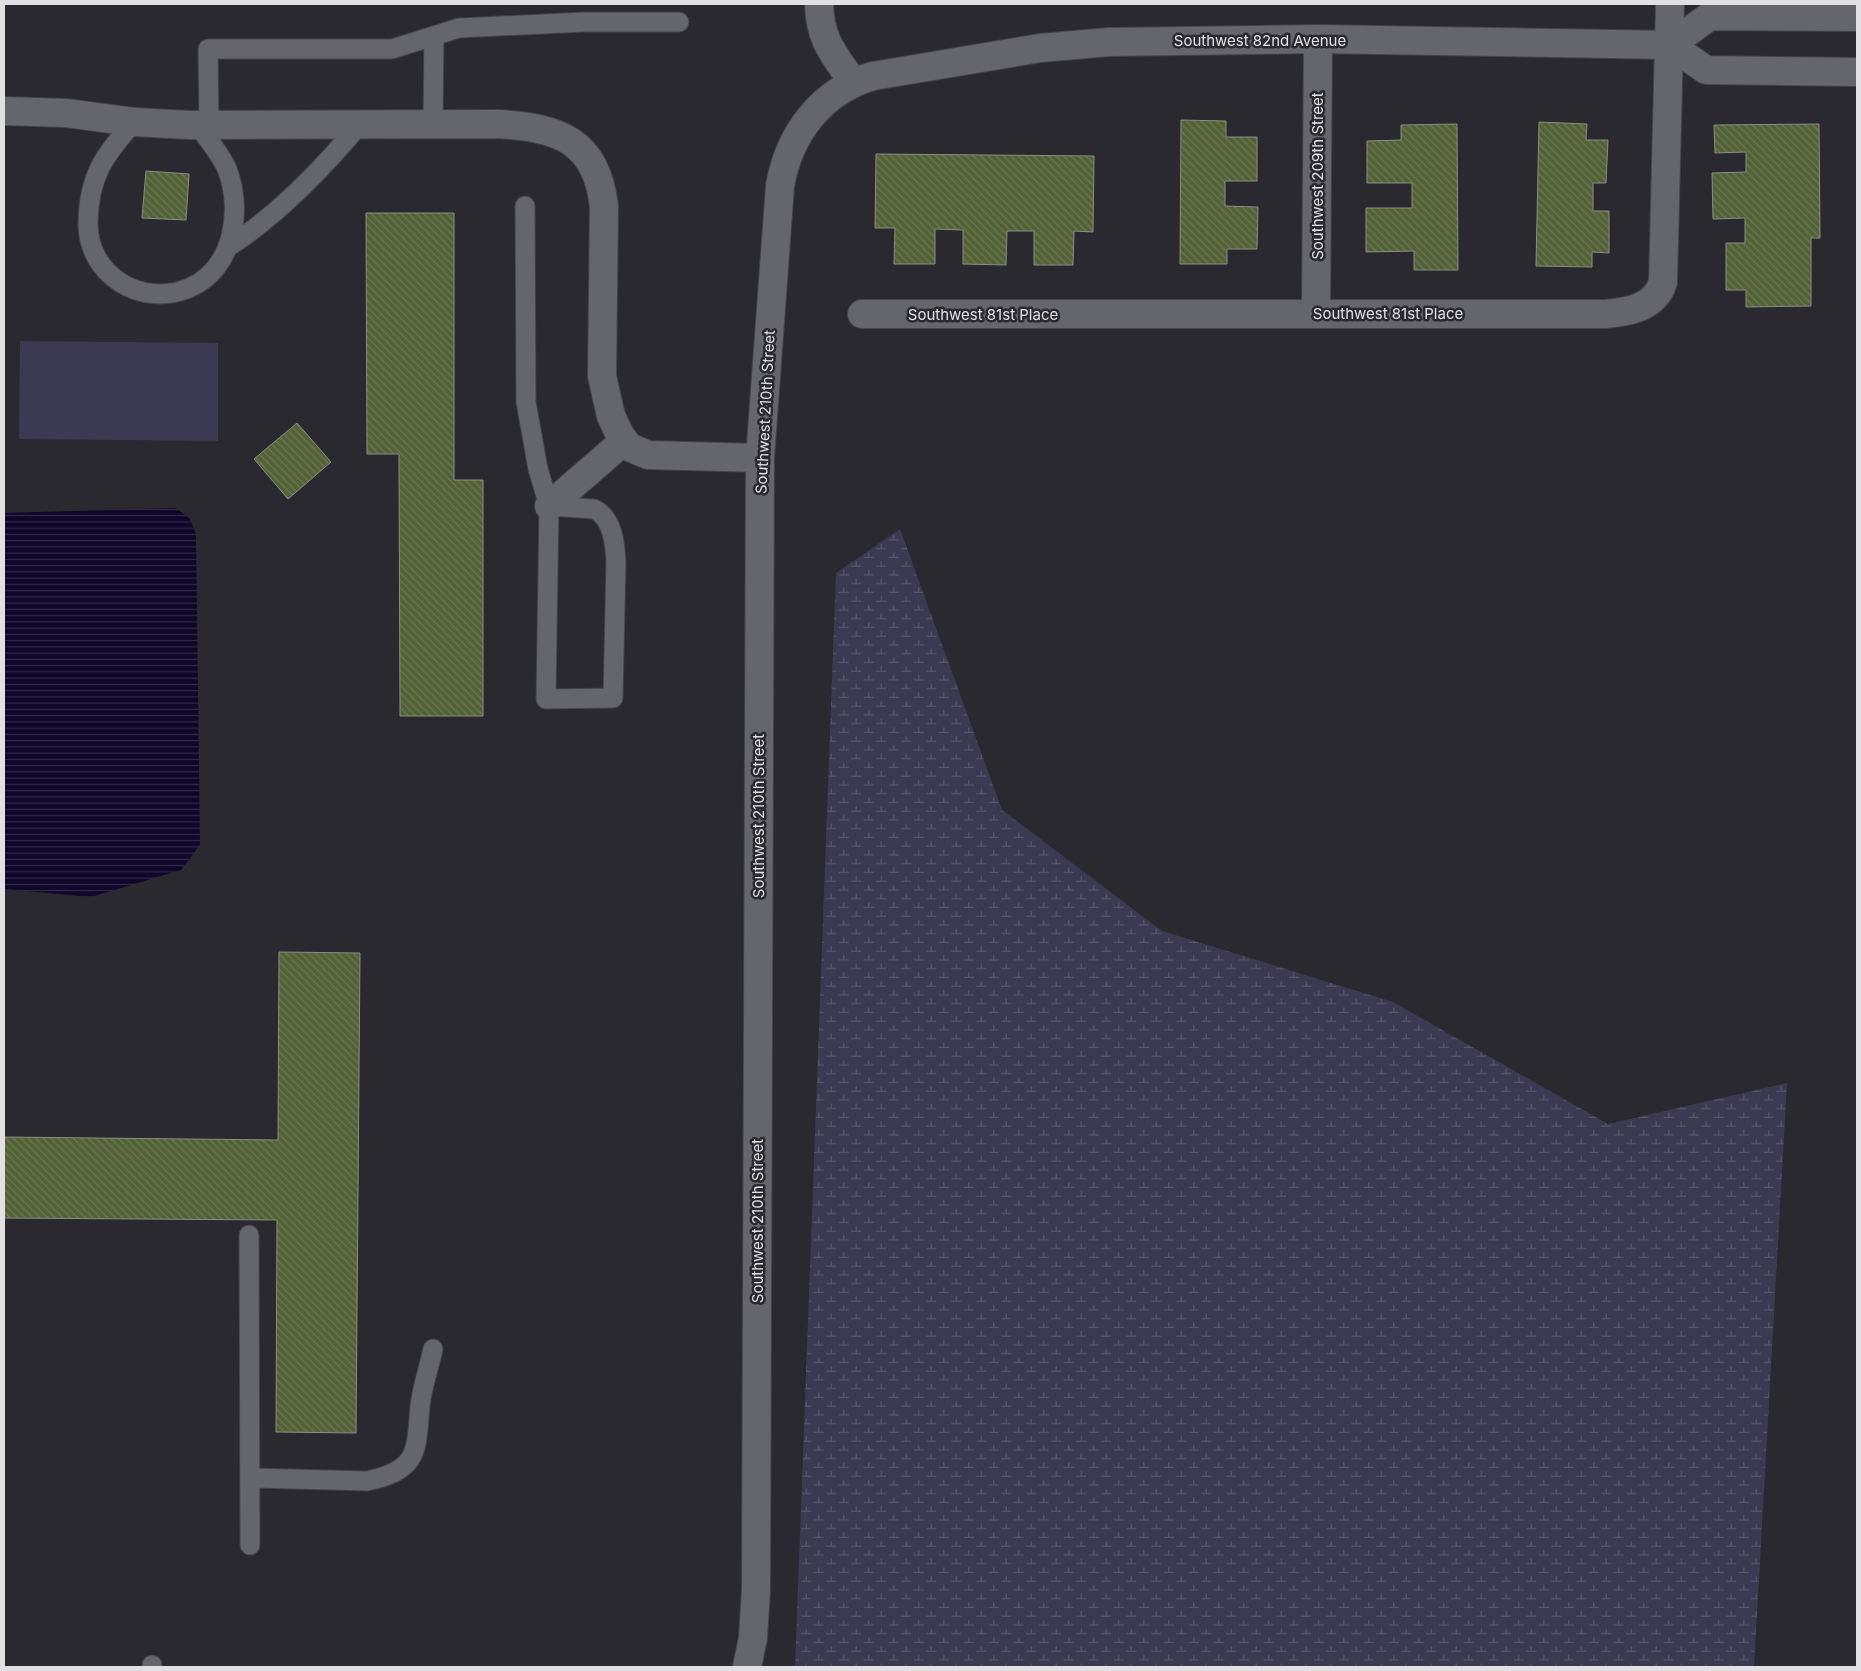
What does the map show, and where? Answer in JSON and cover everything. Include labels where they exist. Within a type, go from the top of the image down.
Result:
[{"type":"street","points":[[819,4],[820,25],[824,40],[853,82]]},
{"type":"street","name":"Southwest 81st Place","points":[[862,314],[1605,314],[1631,311],[1650,302],[1661,288],[1663,282],[1670,4]]},
{"type":"street","points":[[1857,17],[1710,16],[1670,45],[1706,70],[1857,72]]},
{"type":"street","name":"Southwest 82nd Avenue","points":[[853,82],[950,61],[1074,44],[1194,39],[1670,45]]},
{"type":"street","name":"Southwest 209th Street","points":[[1316,313],[1318,40]]},
{"type":"street","name":"Southwest 210th Street","points":[[747,1667],[753,1638],[756,1588],[760,458],[778,199],[782,172],[792,144],[801,128],[823,103],[838,90],[853,82]]},
{"type":"street","points":[[4,111],[66,113],[134,122],[203,125],[514,125],[552,132],[570,142],[587,156],[596,169],[604,207],[602,376],[611,416],[624,441],[639,453],[648,455],[760,458]]},
{"type":"street","points":[[549,506],[624,441]]},
{"type":"lane","points":[[134,122],[110,148],[100,164],[90,194],[88,230],[94,256],[102,268],[126,287],[138,291],[164,293],[178,291],[197,283],[213,270],[228,247],[235,219],[234,191],[220,156],[203,125],[208,49],[392,49],[460,28],[500,25],[678,22]]},
{"type":"lane","points":[[433,124],[434,36]]},
{"type":"lane","points":[[228,247],[261,224],[337,152],[360,124]]},
{"type":"lane","points":[[525,206],[526,402],[538,469],[549,506],[546,699],[613,698],[616,562],[614,543],[608,524],[601,513],[594,510],[549,506]]},
{"type":"lane","points":[[249,1235],[250,1545]]},
{"type":"lane","points":[[250,1478],[367,1481],[398,1471],[411,1460],[417,1445],[420,1405],[433,1349]]},
{"type":"green space","points":[[20,341],[218,343],[218,441],[19,439]]},
{"type":"green space","points":[[900,529],[1002,810],[1162,931],[1393,1002],[1608,1124],[1787,1083],[1754,1667],[795,1667],[836,573]]},
{"type":"shaded area","points":[[176,508],[190,519],[196,534],[200,845],[181,870],[91,897],[4,889],[4,513]]},
{"type":"building","points":[[1181,120],[1226,121],[1226,137],[1257,137],[1257,181],[1225,181],[1225,206],[1258,207],[1257,249],[1227,249],[1227,264],[1180,264]]},
{"type":"building","points":[[1539,122],[1587,124],[1586,140],[1608,140],[1606,183],[1593,183],[1593,211],[1609,211],[1609,253],[1592,252],[1592,267],[1536,266]]},
{"type":"building","points":[[1457,124],[1458,270],[1414,270],[1414,251],[1366,252],[1366,208],[1412,208],[1412,183],[1367,183],[1367,141],[1401,140],[1401,125]]},
{"type":"building","points":[[1819,124],[1820,238],[1811,238],[1811,306],[1746,307],[1746,290],[1726,290],[1726,243],[1745,243],[1745,218],[1713,219],[1712,173],[1746,172],[1746,152],[1715,153],[1714,125]]},
{"type":"building","points":[[876,154],[1094,156],[1093,232],[1074,231],[1073,265],[1034,265],[1034,231],[1007,231],[1006,265],[963,264],[963,230],[935,229],[935,264],[894,264],[895,228],[875,228]]},
{"type":"building","points":[[146,171],[189,174],[186,220],[142,218]]},
{"type":"building","points":[[366,213],[454,213],[454,480],[483,480],[483,716],[400,716],[399,454],[367,454]]},
{"type":"building","points":[[297,423],[331,462],[288,499],[254,459]]},
{"type":"building","points":[[279,952],[360,953],[356,1433],[276,1432],[277,1220],[4,1218],[4,1137],[278,1140]]}]
